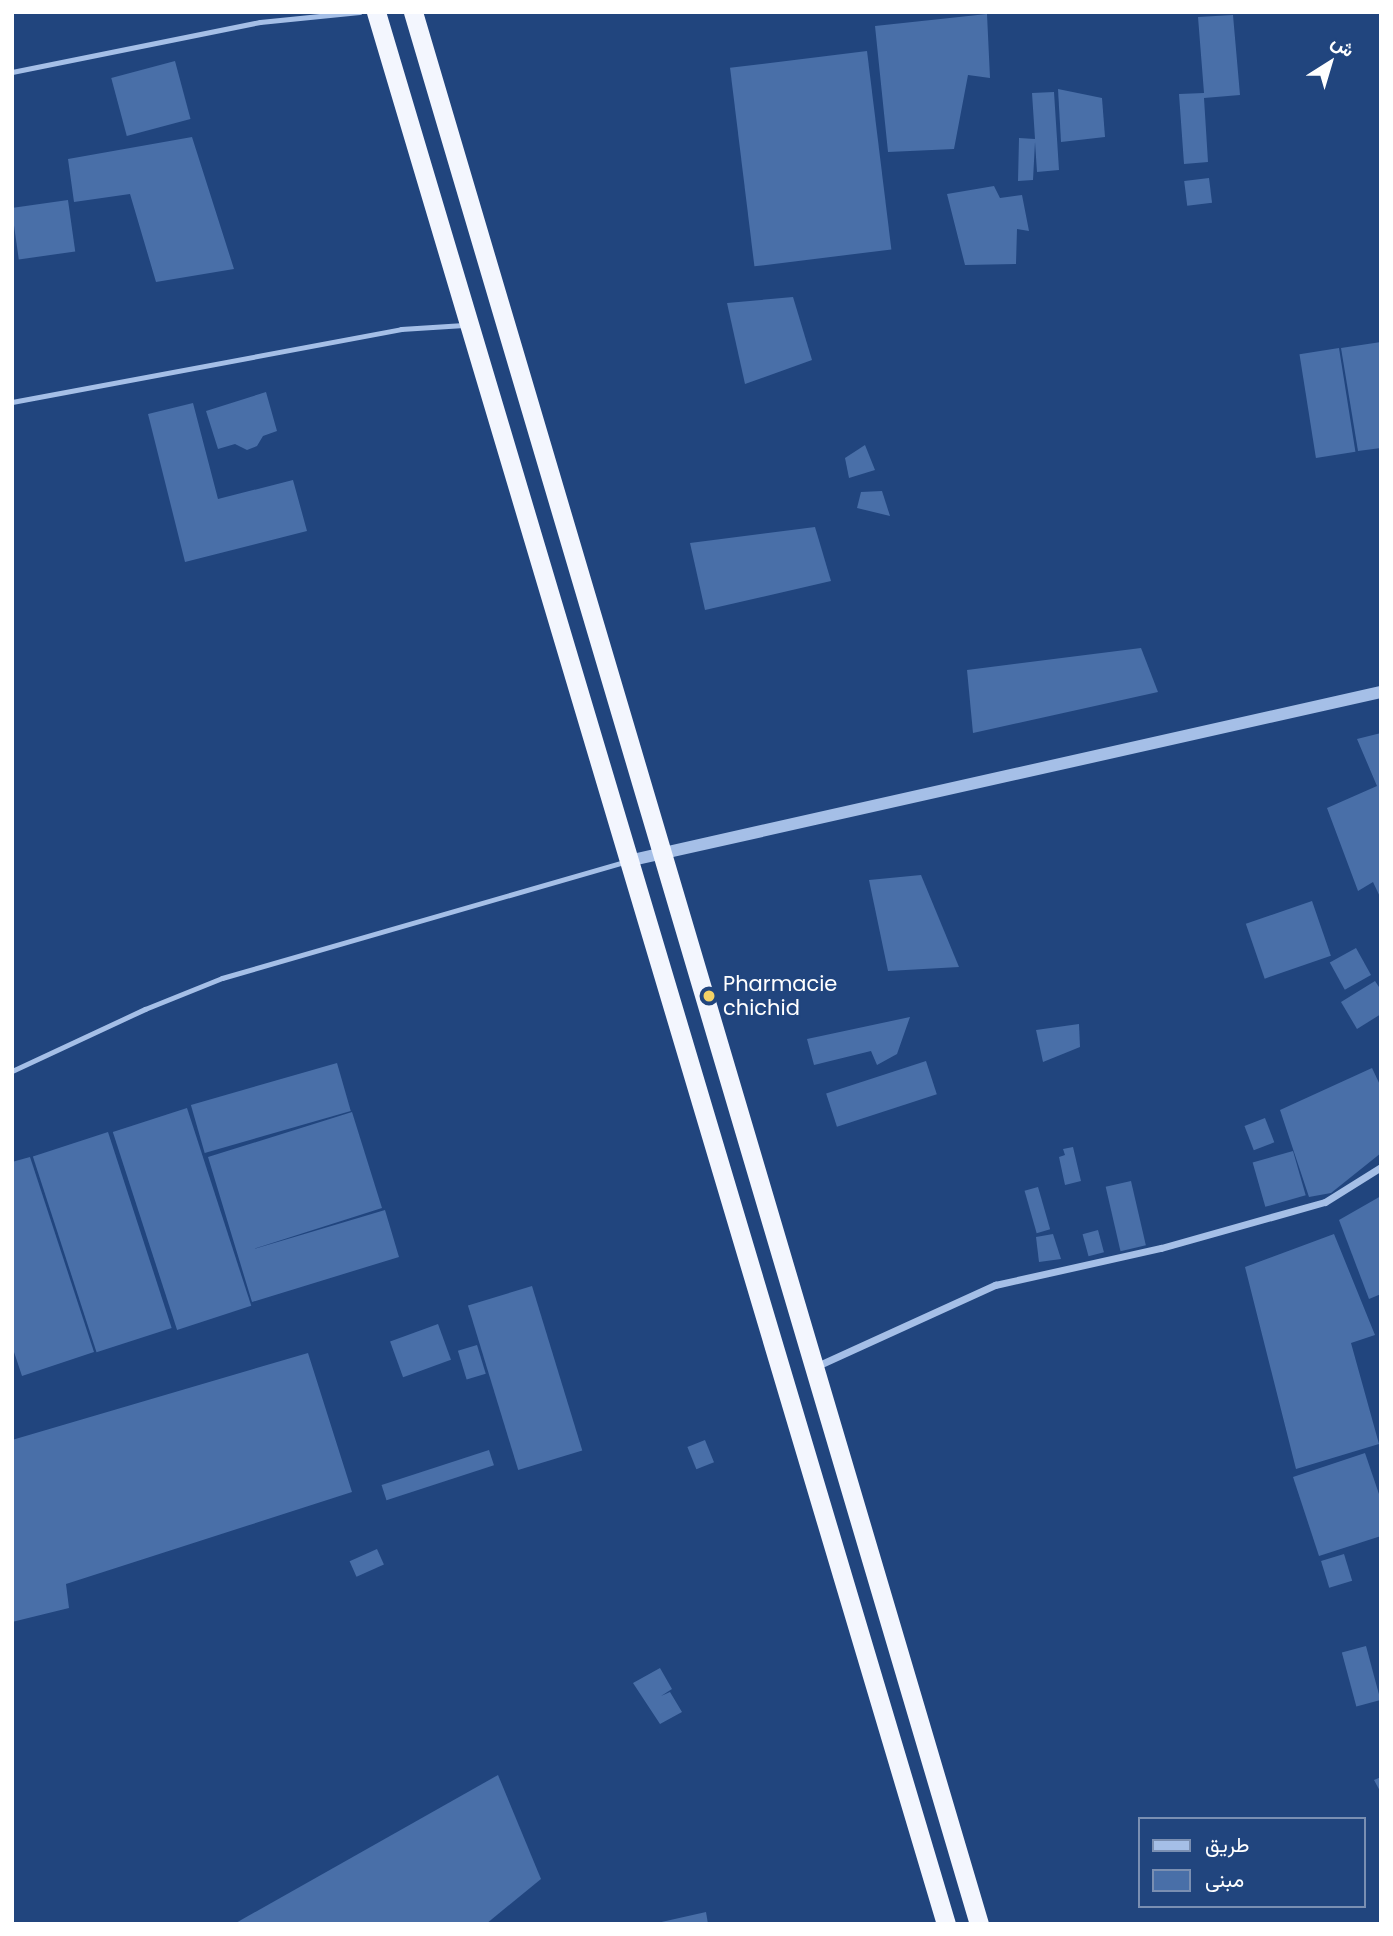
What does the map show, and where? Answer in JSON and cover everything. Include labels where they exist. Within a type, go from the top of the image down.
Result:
[{"type":"highway","points":[[376,12],[472,324],[628,861],[946,1924]]},
{"type":"highway","points":[[413,12],[979,1924]]},
{"type":"street","points":[[628,861],[1381,692]]},
{"type":"street","points":[[814,1368],[995,1285],[1161,1248],[1325,1202],[1381,1167]]},
{"type":"lane","points":[[12,72],[260,22],[359,12]]},
{"type":"lane","points":[[12,402],[401,329],[472,324]]},
{"type":"lane","points":[[12,1071],[145,1009],[222,978],[628,861]]},
{"type":"building","points":[[987,14],[990,78],[968,75],[954,149],[888,152],[875,26]]},
{"type":"building","points":[[1233,15],[1240,95],[1204,98],[1208,162],[1184,164],[1179,94],[1204,93],[1198,17]]},
{"type":"building","points":[[867,51],[891,250],[754,266],[730,68]]},
{"type":"building","points":[[175,61],[191,119],[127,136],[111,78]]},
{"type":"building","points":[[1058,89],[1102,98],[1105,137],[1061,142]]},
{"type":"building","points":[[1054,92],[1059,170],[1037,172],[1035,142],[1033,180],[1018,181],[1019,138],[1035,139],[1032,93]]},
{"type":"building","points":[[192,137],[234,269],[156,282],[130,194],[74,202],[68,159]]},
{"type":"building","points":[[1209,178],[1212,203],[1187,206],[1184,181]]},
{"type":"building","points":[[994,186],[1000,198],[1022,195],[1029,231],[1017,229],[1016,264],[965,265],[947,194]]},
{"type":"building","points":[[68,200],[75,251],[19,259],[12,208]]},
{"type":"building","points":[[793,297],[812,360],[745,384],[727,303]]},
{"type":"building","points":[[1381,342],[1381,448],[1358,451],[1341,348]]},
{"type":"building","points":[[1339,348],[1355,452],[1316,458],[1299,354]]},
{"type":"building","points":[[266,392],[277,431],[263,436],[257,446],[247,450],[235,444],[218,449],[206,411]]},
{"type":"building","points":[[193,403],[218,499],[293,480],[307,531],[185,562],[148,414]]},
{"type":"building","points":[[865,445],[875,470],[849,478],[845,458]]},
{"type":"building","points":[[882,491],[890,516],[857,508],[861,492]]},
{"type":"building","points":[[815,527],[831,581],[705,610],[690,543]]},
{"type":"building","points":[[1141,648],[1158,692],[973,733],[967,670]]},
{"type":"building","points":[[1381,733],[1381,899],[1373,882],[1358,891],[1327,808],[1377,786],[1357,739]]},
{"type":"building","points":[[921,875],[959,967],[888,971],[869,880]]},
{"type":"building","points":[[1312,901],[1331,956],[1265,979],[1246,924]]},
{"type":"building","points":[[1356,948],[1371,975],[1345,990],[1330,963]]},
{"type":"building","points":[[1375,981],[1381,990],[1381,1014],[1357,1029],[1341,1002]]},
{"type":"building","points":[[910,1017],[897,1054],[877,1065],[871,1051],[814,1065],[807,1039]]},
{"type":"building","points":[[1079,1024],[1080,1047],[1043,1062],[1036,1030]]},
{"type":"building","points":[[926,1061],[937,1094],[837,1127],[826,1093]]},
{"type":"building","points":[[337,1063],[351,1111],[205,1153],[191,1105]]},
{"type":"building","points":[[1372,1068],[1381,1087],[1381,1153],[1331,1193],[1309,1197],[1280,1110]]},
{"type":"building","points":[[187,1108],[251,1306],[177,1330],[113,1132]]},
{"type":"building","points":[[352,1112],[382,1208],[247,1251],[385,1210],[399,1257],[252,1302],[208,1157]]},
{"type":"building","points":[[1265,1118],[1274,1142],[1254,1150],[1244,1126]]},
{"type":"building","points":[[108,1132],[172,1328],[97,1352],[33,1156]]},
{"type":"building","points":[[1073,1147],[1081,1181],[1065,1185],[1059,1157],[1065,1155],[1063,1149]]},
{"type":"building","points":[[1293,1151],[1306,1195],[1265,1207],[1253,1163]]},
{"type":"building","points":[[30,1157],[94,1352],[22,1376],[12,1346],[12,1162]]},
{"type":"building","points":[[1131,1181],[1146,1245],[1121,1251],[1106,1187]]},
{"type":"building","points":[[1038,1187],[1050,1229],[1037,1233],[1025,1191]]},
{"type":"building","points":[[1381,1196],[1381,1294],[1369,1299],[1339,1220]]},
{"type":"building","points":[[1098,1230],[1104,1252],[1088,1256],[1083,1234]]},
{"type":"building","points":[[1053,1234],[1061,1259],[1039,1262],[1036,1237]]},
{"type":"building","points":[[1334,1234],[1375,1335],[1351,1343],[1379,1444],[1296,1469],[1245,1267]]},
{"type":"building","points":[[532,1286],[582,1450],[518,1470],[468,1306]]},
{"type":"building","points":[[438,1324],[451,1360],[403,1377],[390,1341]]},
{"type":"building","points":[[477,1345],[486,1374],[467,1380],[458,1351]]},
{"type":"building","points":[[308,1353],[352,1492],[66,1584],[69,1608],[12,1622],[12,1440]]},
{"type":"building","points":[[705,1440],[714,1462],[696,1469],[687,1447]]},
{"type":"building","points":[[489,1450],[494,1465],[386,1500],[382,1485]]},
{"type":"building","points":[[1365,1453],[1381,1500],[1381,1536],[1319,1556],[1293,1477]]},
{"type":"building","points":[[377,1549],[384,1565],[357,1577],[350,1561]]},
{"type":"building","points":[[1344,1554],[1352,1581],[1329,1588],[1321,1561]]},
{"type":"building","points":[[1366,1646],[1380,1700],[1356,1707],[1342,1652]]},
{"type":"building","points":[[660,1668],[672,1689],[661,1696],[670,1692],[682,1712],[660,1724],[633,1683]]},
{"type":"building","points":[[498,1775],[541,1879],[486,1924],[234,1924]]},
{"type":"building","points":[[1381,1777],[1381,1793],[1374,1780]]},
{"type":"building","points":[[706,1912],[708,1924],[657,1924],[657,1923]]},
{"type":"place","name":"Pharmacie chichid","points":[[709,996]]}]
